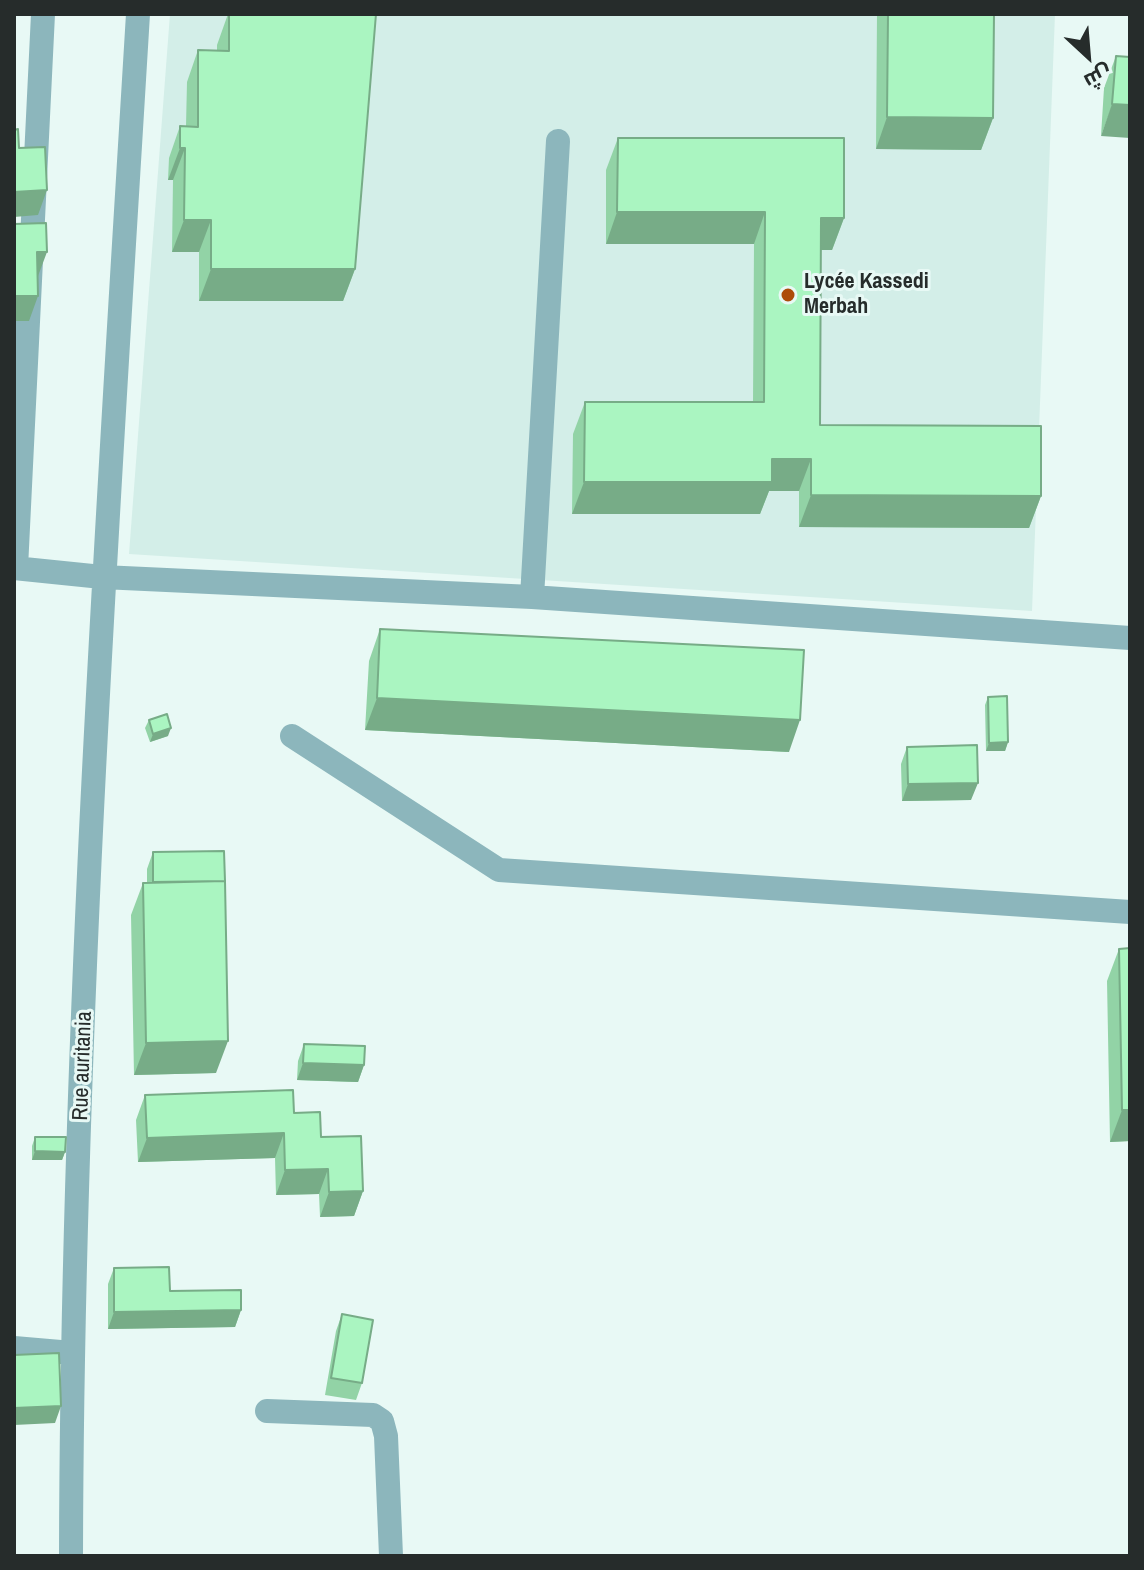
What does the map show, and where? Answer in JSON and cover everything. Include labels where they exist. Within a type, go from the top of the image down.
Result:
[{"type":"street","points":[[43,14],[26,136],[15,568],[102,577],[532,597],[1130,638]]},
{"type":"street","name":"Rue auritania","points":[[71,1556],[72,1353],[102,577],[138,14]]},
{"type":"street","points":[[532,597],[558,141]]},
{"type":"street","points":[[292,736],[499,870],[1130,912]]},
{"type":"street","points":[[14,1348],[72,1353]]},
{"type":"street","points":[[267,1411],[373,1415],[382,1421],[386,1436],[391,1556]]},
{"type":"shaded area","points":[[170,14],[1055,14],[1032,611],[129,554]]},
{"type":"building","points":[[229,14],[376,14],[355,269],[211,269],[211,220],[184,220],[185,148],[180,148],[180,126],[198,127],[198,50],[229,51]]},
{"type":"building","points":[[888,14],[994,14],[993,118],[887,117]]},
{"type":"building","points":[[1116,56],[1130,57],[1130,105],[1112,104]]},
{"type":"building","points":[[18,129],[19,148],[45,147],[47,190],[14,192],[14,130]]},
{"type":"building","points":[[618,138],[844,138],[844,218],[821,218],[820,425],[1041,426],[1041,496],[811,495],[811,459],[772,459],[772,482],[584,482],[585,402],[764,402],[765,212],[617,212]]},
{"type":"building","points":[[46,223],[47,252],[37,252],[38,296],[14,296],[14,224]]},
{"type":"building","points":[[380,629],[804,650],[800,720],[377,698]]},
{"type":"building","points":[[1007,696],[1008,742],[989,743],[988,697]]},
{"type":"building","points":[[167,714],[171,728],[153,734],[149,720]]},
{"type":"building","points":[[977,745],[978,783],[908,784],[907,747]]},
{"type":"building","points":[[224,851],[225,881],[153,882],[153,852]]},
{"type":"building","points":[[225,881],[228,1041],[146,1043],[143,883]]},
{"type":"building","points":[[1130,948],[1130,1110],[1122,1110],[1119,949]]},
{"type":"building","points":[[304,1044],[365,1046],[364,1065],[303,1063]]},
{"type":"building","points":[[293,1090],[294,1113],[320,1112],[321,1137],[361,1136],[363,1191],[329,1192],[328,1169],[285,1170],[284,1133],[147,1138],[145,1095]]},
{"type":"building","points":[[35,1137],[66,1137],[65,1152],[35,1151]]},
{"type":"building","points":[[169,1267],[170,1291],[241,1290],[241,1310],[114,1312],[114,1268]]},
{"type":"building","points":[[342,1314],[373,1320],[362,1383],[331,1378]]},
{"type":"building","points":[[59,1353],[61,1406],[14,1408],[14,1355]]},
{"type":"place","name":"Lycée Kassedi Merbah","points":[[788,295]]}]
